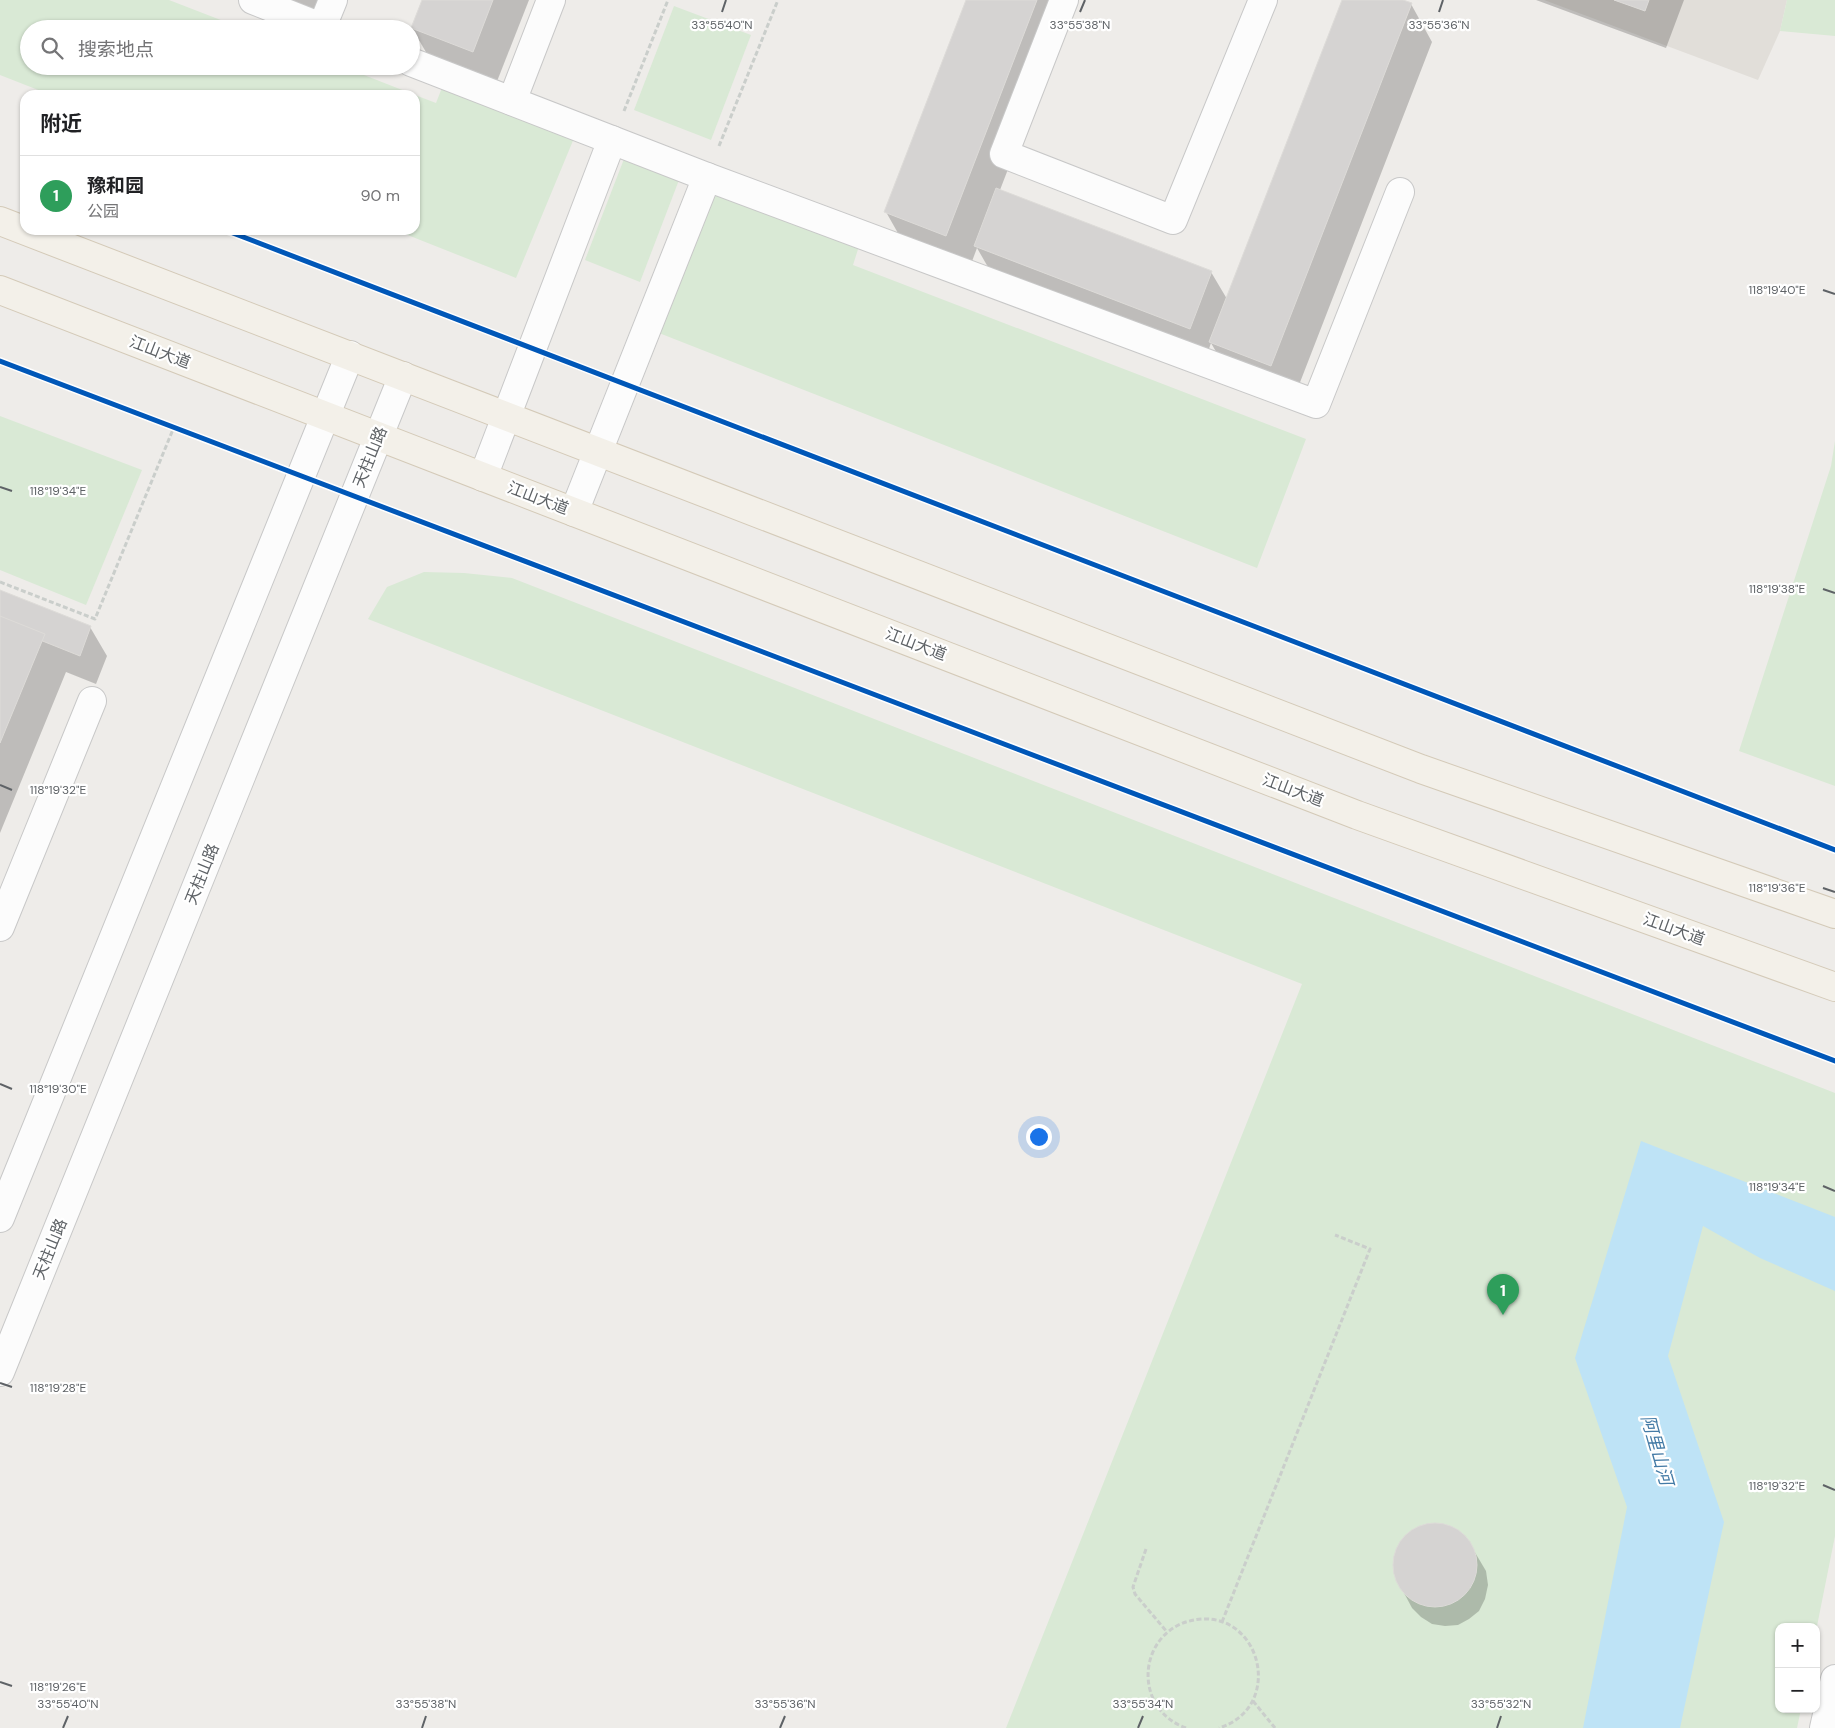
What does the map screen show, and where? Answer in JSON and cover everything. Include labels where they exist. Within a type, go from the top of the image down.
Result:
[{"type":"main road","points":[[0,221],[20,229]]},
{"type":"main road","points":[[37,235],[1421,768],[1835,914]]},
{"type":"main road","name":"江山大道","points":[[0,290],[1357,815],[1835,987]]},
{"type":"street","points":[[253,0],[304,20]]},
{"type":"street","points":[[327,20],[333,0]]},
{"type":"street","points":[[512,101],[551,0]]},
{"type":"street","points":[[1064,0],[1004,154],[1173,220],[1263,0]]},
{"type":"street","points":[[420,65],[707,176],[1316,404],[1400,192]]},
{"type":"street","points":[[483,477],[612,140]]},
{"type":"street","points":[[574,512],[707,176]]},
{"type":"street","points":[[0,1218],[350,355]]},
{"type":"street","name":"天柱山路","points":[[0,1372],[403,376]]},
{"type":"street","points":[[0,928],[92,700]]},
{"type":"street","points":[[1824,1728],[1835,1678]]},
{"type":"path","points":[[612,140],[668,0]]},
{"type":"path","points":[[707,176],[778,0]]},
{"type":"path","points":[[165,424],[183,431]]},
{"type":"path","points":[[0,582],[95,619],[174,427]]},
{"type":"path","points":[[1222,1622],[1370,1249],[1335,1235]]},
{"type":"path","points":[[1146,1549],[1133,1587],[1135,1594],[1167,1632]]},
{"type":"path","points":[[1186,1728],[1177,1725],[1163,1714],[1153,1699],[1148,1682],[1148,1665],[1155,1647],[1167,1632],[1184,1622],[1203,1619],[1222,1622],[1238,1632],[1251,1646],[1258,1664],[1258,1683],[1253,1701],[1242,1715],[1219,1728]]},
{"type":"path","points":[[1253,1701],[1275,1728]]},
{"type":"shaded area","points":[[1544,0],[1787,0],[1780,31],[1758,80]]},
{"type":"green space","points":[[0,0],[169,0],[221,20],[20,20],[20,75],[364,75],[402,90],[38,90],[0,75]]},
{"type":"green space","points":[[1787,0],[1835,0],[1835,36],[1780,31]]},
{"type":"green space","points":[[674,6],[751,35],[711,140],[634,110]]},
{"type":"green space","points":[[445,80],[577,131],[516,278],[408,235],[420,235],[420,97],[436,103]]},
{"type":"green space","points":[[624,159],[679,180],[640,282],[585,260]]},
{"type":"green space","points":[[716,189],[860,243],[853,265],[1306,439],[1257,568],[659,333]]},
{"type":"green space","points":[[0,416],[142,470],[86,605],[0,570]]},
{"type":"green space","points":[[1835,441],[1835,786],[1739,751],[1831,466]]},
{"type":"green space","points":[[424,572],[464,573],[512,578],[1835,1093],[1835,1536],[1818,1623],[1775,1623],[1775,1713],[1800,1713],[1797,1728],[1006,1728],[1302,984],[368,619],[387,587]]},
{"type":"water","name":"阿里山河","points":[[1641,1141],[1835,1217],[1835,1291],[1760,1258],[1703,1226],[1668,1356],[1724,1522],[1680,1728],[1583,1728],[1627,1507],[1575,1358]]},
{"type":"building","points":[[422,0],[493,0],[473,52],[420,31],[420,20],[414,20]]},
{"type":"building","points":[[966,0],[1037,0],[946,236],[884,212]]},
{"type":"building","points":[[1342,0],[1403,0],[1412,3],[1271,366],[1209,342]]},
{"type":"building","points":[[1614,0],[1649,0],[1645,11]]},
{"type":"building","points":[[996,188],[1212,271],[1190,329],[974,246]]},
{"type":"building","points":[[0,590],[91,626],[80,656],[0,624]]},
{"type":"building","points":[[0,616],[45,634],[0,743]]},
{"type":"building","points":[[1435,1523],[1451,1526],[1465,1535],[1474,1549],[1477,1565],[1474,1581],[1465,1595],[1451,1604],[1435,1607],[1419,1604],[1405,1595],[1396,1581],[1393,1565],[1396,1549],[1405,1535],[1419,1526]]},
{"type":"cycle path","points":[[238,235],[1835,850]]},
{"type":"cycle path","points":[[0,361],[1835,1061]]},
{"type":"place","name":"豫和园","points":[[1503,1315]]}]
